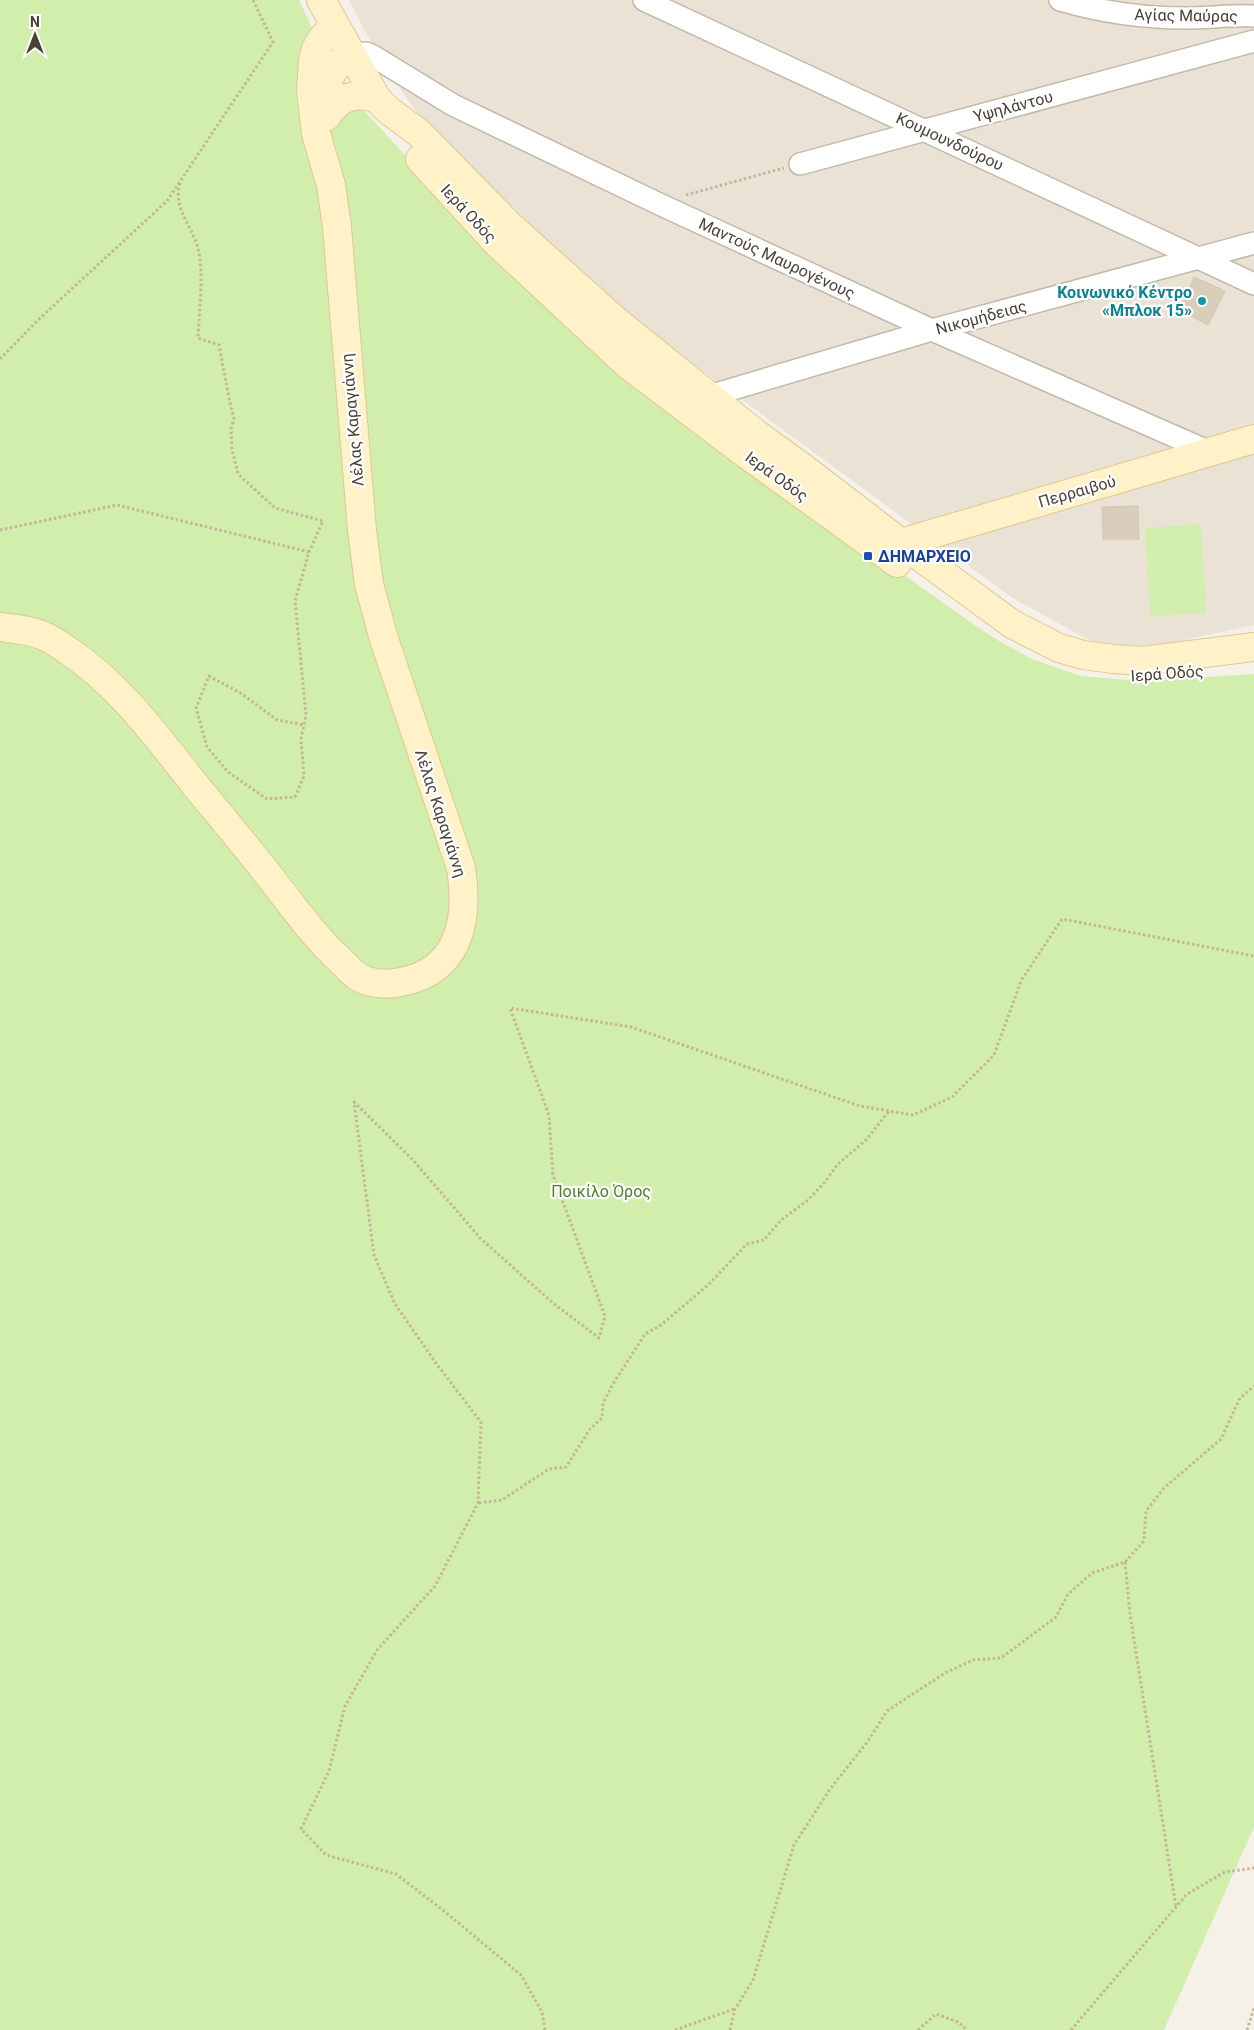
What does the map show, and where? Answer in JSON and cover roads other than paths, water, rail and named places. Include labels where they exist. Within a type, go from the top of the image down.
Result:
[{"type":"main road","name":"Ιερά Οδός","points":[[321,0],[351,55],[406,143],[496,242],[627,364],[791,487],[980,623],[1035,656],[1055,664],[1083,671],[1141,677],[1254,664]]},
{"type":"main road","name":"Λέλας Καραγιάννη","points":[[331,185],[316,134],[311,77],[315,53],[321,40],[327,33],[336,29]]},
{"type":"main road","name":"Λέλας Καραγιάννη","points":[[0,627],[45,636],[90,665],[144,721],[271,878],[319,941],[357,976],[374,983],[392,984],[414,980],[446,959],[461,929],[465,908],[461,868],[382,636],[369,584],[362,530],[337,227],[331,185],[331,154],[326,88],[336,64],[351,55]]},
{"type":"main road","points":[[327,116],[338,102],[346,98],[362,95],[383,105]]},
{"type":"main road","name":"Ιερά Οδός","points":[[383,105],[419,133],[510,226],[616,321],[755,433],[1012,624],[1059,648],[1084,655],[1142,661],[1254,647]]},
{"type":"main road","name":"Περραιβού","points":[[901,543],[1254,439]]},
{"type":"street","name":"Κουμουνδούρου","points":[[644,0],[1254,284]]},
{"type":"street","name":"Αγίας Μαύρας","points":[[1060,0],[1109,12],[1131,15],[1184,18],[1254,16]]},
{"type":"street","name":"Υψηλάντου","points":[[800,164],[1254,41]]},
{"type":"street","name":"Μαντούς Μαυρογένους","points":[[351,55],[366,53],[373,56],[453,105],[657,203],[932,330],[1210,452]]},
{"type":"street","name":"Νικομήδειας","points":[[709,396],[932,330],[1254,243]]},
{"type":"place","name":"Κοινωνικό Κέντρο «Μπλοκ 15»","points":[[1202,301]]},
{"type":"place","name":"ΔΗΜΑΡΧΕΙΟ","points":[[868,556]]},
{"type":"park label","name":"Ποικίλο Όρος","points":[[601,1191]]}]
